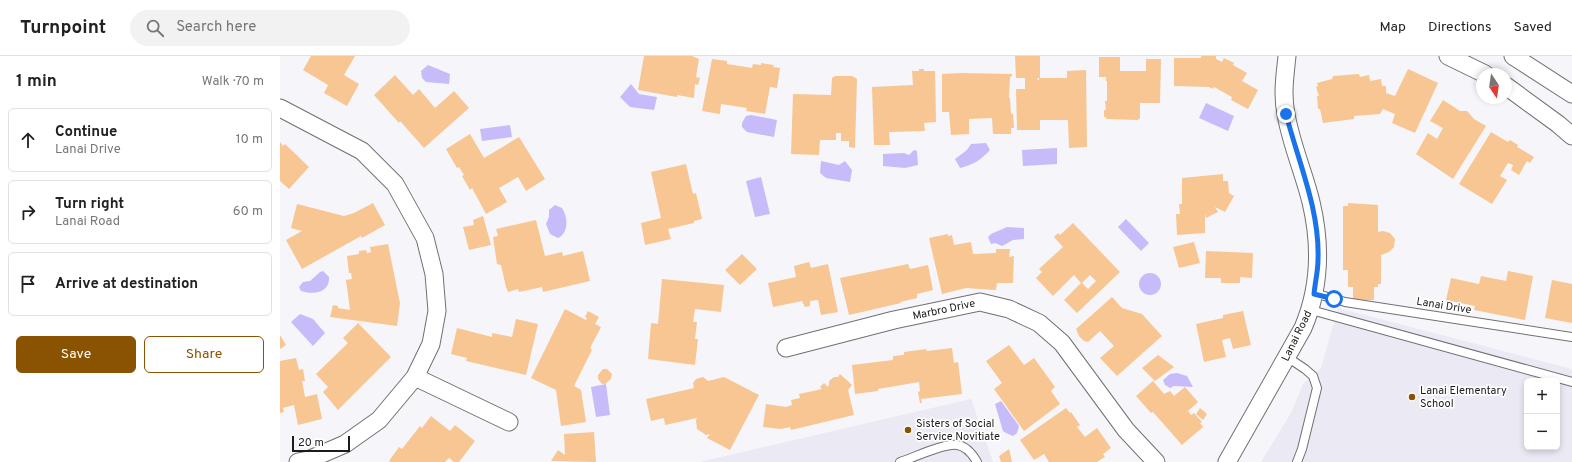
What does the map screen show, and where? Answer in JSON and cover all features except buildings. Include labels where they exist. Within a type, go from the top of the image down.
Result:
[{"type":"street","name":"Lanai Road","points":[[1227,462],[1303,328],[1311,310],[1314,294],[1318,260],[1316,228],[1311,201],[1286,114],[1284,90],[1287,56]]},
{"type":"street","points":[[1448,56],[1476,70]]},
{"type":"street","points":[[1513,56],[1572,94]]},
{"type":"street","points":[[1512,90],[1572,136]]},
{"type":"street","points":[[280,108],[362,151],[395,184],[425,238],[434,274],[437,311],[430,344],[415,377],[379,420],[345,444],[308,460],[298,462]]},
{"type":"street","name":"Marbro Drive","points":[[786,348],[894,320],[980,302],[1009,308],[1039,323],[1062,343],[1126,430],[1156,462]]},
{"type":"street","points":[[415,377],[509,422]]},
{"type":"lane","name":"Lanai Drive","points":[[1314,294],[1345,302],[1572,337]]},
{"type":"lane","points":[[1311,310],[1572,382]]},
{"type":"lane","points":[[1287,357],[1306,369],[1313,376],[1317,388],[1302,449],[1296,462]]},
{"type":"lane","points":[[900,462],[945,446],[957,444],[968,449],[977,462]]},
{"type":"shaded area","points":[[428,65],[450,74],[449,84],[426,82],[422,78],[421,71]]},
{"type":"shaded area","points":[[631,84],[639,94],[657,97],[654,110],[630,107],[620,97]]},
{"type":"shaded area","points":[[1206,103],[1234,116],[1228,131],[1199,118]]},
{"type":"shaded area","points":[[751,115],[777,120],[774,137],[747,132],[742,127],[742,123],[746,116]]},
{"type":"shaded area","points":[[510,125],[512,137],[482,141],[480,129]]},
{"type":"shaded area","points":[[986,143],[990,150],[987,154],[973,164],[960,168],[955,159],[967,150],[971,144]]},
{"type":"shaded area","points":[[1057,148],[1057,164],[1023,166],[1022,150]]},
{"type":"shaded area","points":[[914,150],[917,151],[918,165],[905,168],[883,166],[883,154],[904,153],[909,155]]},
{"type":"shaded area","points":[[821,161],[839,165],[845,161],[852,170],[850,182],[826,178],[820,173]]},
{"type":"shaded area","points":[[761,177],[770,214],[755,217],[746,181]]},
{"type":"shaded area","points":[[555,205],[562,208],[566,220],[566,229],[562,236],[558,238],[550,234],[546,224],[549,217],[549,210]]},
{"type":"shaded area","points":[[1126,219],[1149,243],[1141,251],[1118,227]]},
{"type":"shaded area","points":[[1007,227],[1024,228],[1024,239],[1013,240],[1002,246],[995,243],[991,244],[988,237],[991,234]]},
{"type":"shaded area","points":[[323,271],[329,277],[329,282],[324,290],[315,293],[301,291],[299,287],[303,282],[310,281]]},
{"type":"shaded area","points":[[1150,273],[1158,276],[1161,284],[1158,292],[1150,295],[1142,292],[1139,284],[1142,276]]},
{"type":"shaded area","name":"Lanai Elementary School","points":[[1338,308],[1572,369],[1572,462],[1261,462],[1292,411],[1303,384],[1321,368]]},
{"type":"shaded area","points":[[300,314],[313,319],[325,333],[313,346],[291,322]]},
{"type":"shaded area","points":[[1177,373],[1187,376],[1193,387],[1174,386],[1170,388],[1165,385],[1163,380],[1170,374]]},
{"type":"shaded area","points":[[606,384],[610,415],[596,417],[591,387]]},
{"type":"shaded area","name":"Sisters of Social Service Novitiate","points":[[971,399],[993,462],[699,462]]},
{"type":"shaded area","points":[[1001,401],[1019,426],[1017,433],[1013,436],[1003,431],[995,404]]},
{"type":"place","name":"Lanai Elementary School","points":[[1412,397]]},
{"type":"place","name":"Sisters of Social Service Novitiate","points":[[908,430]]},
{"type":"route","points":[[1286,114],[1311,201],[1316,228],[1318,260],[1314,294],[1334,299]]}]
